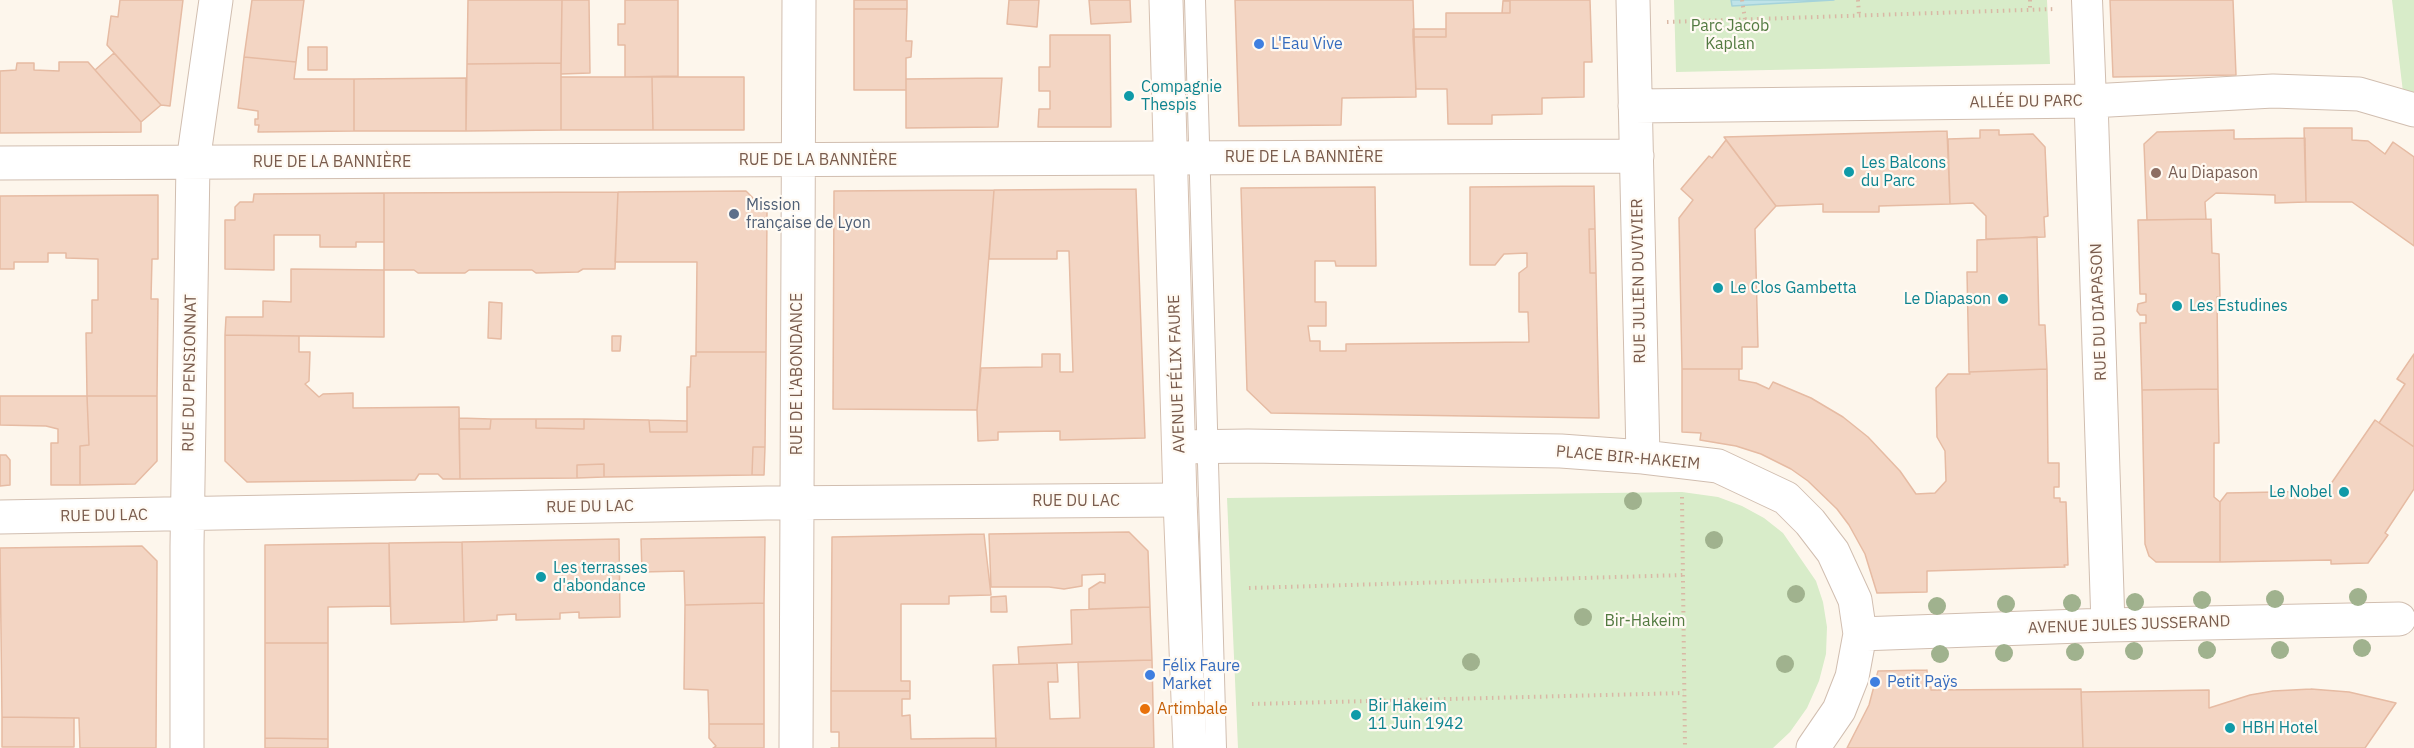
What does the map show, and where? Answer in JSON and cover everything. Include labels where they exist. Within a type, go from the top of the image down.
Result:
[{"type":"street","name":"RUE DU PENSIONNAT","points":[[187,748],[193,162],[216,0]]},
{"type":"street","name":"RUE DE L'ABONDANCE","points":[[795,748],[799,0]]},
{"type":"street","name":"AVENUE FÉLIX FAURE","points":[[1166,0],[1185,158],[1193,447],[1180,500],[1190,748]]},
{"type":"street","name":"RUE JULIEN DUVIVIER","points":[[1633,0],[1643,457]]},
{"type":"street","name":"RUE DU DIAPASON","points":[[2087,4],[2108,625]]},
{"type":"street","name":"ALLÉE DU PARC","points":[[1635,106],[2091,101],[2273,91],[2359,94],[2414,110]]},
{"type":"street","name":"RUE DE LA BANNIÈRE","points":[[0,163],[1637,156]]},
{"type":"street","name":"PLACE BIR-HAKEIM","points":[[1193,447],[1549,451],[1643,457],[1718,466],[1786,498],[1810,522],[1833,552],[1855,600],[1860,634],[1852,677],[1839,710],[1813,748]]},
{"type":"street","name":"RUE DU LAC","points":[[0,517],[797,503],[1180,500]]},
{"type":"street","name":"AVENUE JULES JUSSERAND","points":[[1860,634],[2108,625],[2409,622]]},
{"type":"lane","name":"AVENUE FÉLIX FAURE","points":[[1185,158],[1195,0]]},
{"type":"lane","name":"AVENUE FÉLIX FAURE","points":[[1193,447],[1216,748]]},
{"type":"path","points":[[1742,0],[1745,19]]},
{"type":"path","points":[[1858,0],[1859,15]]},
{"type":"path","points":[[2030,0],[2030,9]]},
{"type":"path","points":[[1666,22],[2030,9],[2087,4]]},
{"type":"path","points":[[1682,492],[1685,748]]},
{"type":"path","points":[[1249,588],[1683,575]]},
{"type":"path","points":[[1252,704],[1684,693]]},
{"type":"green space","name":"Parc Jacob Kaplan","points":[[1674,0],[2047,0],[2050,64],[1676,72]]},
{"type":"green space","points":[[2392,0],[2414,0],[2414,95],[2403,92]]},
{"type":"green space","name":"Bir-Hakeim","points":[[1682,492],[1718,497],[1764,518],[1783,533],[1816,581],[1823,602],[1827,627],[1826,654],[1819,681],[1807,708],[1790,732],[1773,748],[1238,748],[1227,498]]},
{"type":"water","points":[[1731,0],[1834,0],[1732,6]]},
{"type":"building","points":[[120,0],[183,0],[170,106],[161,105],[107,45],[111,16],[118,17]]},
{"type":"building","points":[[252,0],[304,0],[296,62],[244,57]]},
{"type":"building","points":[[468,0],[562,0],[561,63],[467,64]]},
{"type":"building","points":[[562,0],[589,0],[590,73],[561,74]]},
{"type":"building","points":[[625,0],[678,0],[678,76],[625,77],[625,45],[618,45],[618,24],[625,24]]},
{"type":"building","points":[[854,0],[907,0],[907,9],[854,9]]},
{"type":"building","points":[[1009,0],[1039,0],[1037,27],[1007,24]]},
{"type":"building","points":[[1089,0],[1130,0],[1131,22],[1091,24]]},
{"type":"building","points":[[1235,0],[1413,0],[1416,97],[1342,98],[1341,125],[1239,126]]},
{"type":"building","points":[[1503,0],[1590,0],[1592,62],[1584,62],[1584,97],[1542,98],[1542,114],[1492,115],[1492,124],[1448,124],[1447,89],[1416,89],[1413,37],[1446,37],[1446,13],[1510,13],[1510,1]]},
{"type":"building","points":[[2110,0],[2233,0],[2236,75],[2113,77]]},
{"type":"building","points":[[1503,1],[1510,1],[1510,13],[1502,13]]},
{"type":"building","points":[[854,9],[907,9],[906,41],[912,41],[911,57],[906,58],[906,90],[854,90]]},
{"type":"building","points":[[1413,29],[1446,29],[1446,37],[1413,37]]},
{"type":"building","points":[[1050,35],[1110,35],[1111,127],[1038,127],[1039,109],[1050,109],[1050,91],[1039,91],[1039,67],[1050,67]]},
{"type":"building","points":[[308,47],[327,47],[327,70],[308,70]]},
{"type":"building","points":[[114,53],[161,105],[141,122],[95,70]]},
{"type":"building","points":[[244,57],[296,62],[294,79],[354,79],[354,131],[258,132],[259,125],[255,125],[255,119],[258,119],[258,111],[238,108]]},
{"type":"building","points":[[59,62],[88,62],[141,122],[141,132],[0,133],[0,71],[16,70],[17,63],[34,63],[34,70],[59,71]]},
{"type":"building","points":[[561,63],[561,130],[466,131],[467,64]]},
{"type":"building","points":[[561,77],[652,77],[653,130],[561,130]]},
{"type":"building","points":[[652,77],[744,77],[744,130],[653,130]]},
{"type":"building","points":[[466,78],[466,131],[354,131],[354,79]]},
{"type":"building","points":[[1002,78],[998,127],[906,128],[906,79]]},
{"type":"building","points":[[2304,128],[2352,128],[2352,140],[2368,141],[2385,154],[2393,142],[2414,157],[2414,246],[2352,202],[2306,202]]},
{"type":"building","points":[[1980,130],[1999,130],[1999,135],[2033,134],[2045,147],[2048,216],[2044,217],[2045,237],[1986,239],[1986,216],[1973,203],[1950,204],[1948,139],[1980,138]]},
{"type":"building","points":[[2234,130],[2234,139],[2305,138],[2306,202],[2275,203],[2275,195],[2216,193],[2205,202],[2206,219],[2147,220],[2144,144],[2157,132]]},
{"type":"building","name":"Les Balcons du Parc","points":[[1947,131],[1950,204],[1879,206],[1879,212],[1823,212],[1823,204],[1776,206],[1724,137]]},
{"type":"building","name":"Le Clos Gambetta","points":[[1726,140],[1776,206],[1755,229],[1758,347],[1742,347],[1742,369],[1682,369],[1679,218],[1693,200],[1681,189],[1709,156],[1712,158]]},
{"type":"building","points":[[1594,186],[1595,229],[1589,229],[1590,273],[1596,273],[1599,418],[1271,413],[1247,390],[1241,188],[1375,187],[1376,266],[1336,266],[1335,261],[1315,261],[1315,302],[1326,302],[1326,326],[1308,326],[1310,341],[1320,341],[1320,351],[1346,351],[1346,344],[1529,342],[1528,312],[1519,312],[1519,273],[1527,267],[1527,253],[1504,254],[1495,265],[1470,265],[1470,187]]},
{"type":"building","points":[[1136,189],[1145,438],[1060,440],[1060,431],[998,432],[998,440],[978,441],[977,410],[981,368],[1042,367],[1042,354],[1060,354],[1060,372],[1073,372],[1069,251],[1057,251],[1057,259],[989,259],[994,190]]},
{"type":"building","points":[[994,190],[977,410],[833,409],[834,191]]},
{"type":"building","points":[[746,191],[767,212],[766,352],[696,352],[697,262],[615,262],[618,192]]},
{"type":"building","points":[[618,192],[615,269],[536,273],[532,270],[418,273],[414,270],[384,270],[384,193]]},
{"type":"building","points":[[384,193],[384,242],[356,242],[356,247],[320,247],[320,235],[274,235],[274,270],[225,269],[225,220],[235,220],[235,207],[240,202],[253,202],[254,194]]},
{"type":"building","points":[[158,195],[158,259],[152,259],[151,299],[158,299],[157,396],[87,396],[86,333],[92,333],[92,300],[98,300],[98,259],[66,258],[66,253],[48,253],[48,262],[14,262],[14,269],[0,269],[0,196]]},
{"type":"building","name":"Les Estudines","points":[[2211,219],[2212,253],[2219,254],[2218,389],[2142,390],[2140,323],[2146,323],[2146,315],[2140,315],[2137,311],[2138,304],[2146,302],[2146,294],[2140,294],[2138,220]]},
{"type":"building","points":[[1589,229],[1595,229],[1596,273],[1590,273]]},
{"type":"building","name":"Le Diapason","points":[[2037,237],[2039,325],[2045,325],[2047,369],[1969,372],[1967,272],[1977,272],[1977,240]]},
{"type":"building","points":[[291,269],[384,270],[384,337],[225,335],[226,317],[263,317],[263,301],[291,302]]},
{"type":"building","points":[[489,302],[502,303],[501,339],[488,338]]},
{"type":"building","points":[[225,335],[299,336],[299,352],[310,352],[309,381],[305,384],[319,397],[323,394],[353,393],[353,408],[459,407],[460,479],[443,479],[438,474],[419,474],[415,480],[247,482],[225,461]]},
{"type":"building","points":[[612,336],[621,336],[620,351],[612,351]]},
{"type":"building","points":[[696,352],[766,352],[765,447],[753,447],[752,475],[604,477],[604,464],[577,465],[577,478],[460,479],[459,429],[490,429],[491,419],[536,419],[536,428],[584,429],[584,419],[649,420],[650,432],[687,432],[687,387],[690,387],[691,356],[696,356]]},
{"type":"building","points":[[2414,354],[2414,447],[2379,423],[2405,384],[2397,379]]},
{"type":"building","points":[[1682,369],[1739,369],[1739,380],[1756,383],[1769,389],[1773,382],[1811,398],[1843,417],[1868,437],[1900,471],[1916,494],[1935,493],[1946,481],[1945,451],[1937,437],[1936,388],[1948,374],[2047,369],[2048,463],[2059,463],[2059,487],[2054,487],[2054,498],[2060,498],[2060,502],[2066,502],[2068,565],[2064,565],[2065,567],[1927,571],[1927,592],[1877,593],[1865,554],[1849,525],[1837,509],[1808,481],[1791,469],[1761,454],[1736,446],[1700,440],[1701,433],[1682,432]]},
{"type":"building","points":[[2218,389],[2219,443],[2214,443],[2214,497],[2220,502],[2220,562],[2156,562],[2149,556],[2145,544],[2142,390]]},
{"type":"building","points":[[0,396],[87,396],[89,445],[80,446],[80,485],[51,485],[51,443],[58,443],[58,429],[46,426],[0,425]]},
{"type":"building","points":[[87,396],[157,396],[157,461],[135,484],[80,485],[80,446],[89,445]]},
{"type":"building","points":[[459,418],[491,419],[490,429],[459,429]]},
{"type":"building","points":[[536,419],[584,419],[584,429],[536,428]]},
{"type":"building","points":[[649,420],[687,421],[687,432],[650,432]]},
{"type":"building","name":"Le Nobel","points":[[2375,420],[2414,447],[2414,489],[2385,533],[2388,535],[2368,563],[2331,564],[2331,560],[2220,562],[2220,502],[2227,493],[2326,491]]},
{"type":"building","points":[[753,447],[765,447],[764,475],[752,475]]},
{"type":"building","points":[[0,455],[6,455],[10,460],[10,485],[0,486]]},
{"type":"building","points":[[604,464],[604,477],[577,478],[577,465]]},
{"type":"building","points":[[1129,532],[1148,551],[1150,607],[1089,609],[1089,589],[1100,582],[1105,583],[1105,574],[1082,575],[1082,586],[1064,589],[991,587],[989,534]]},
{"type":"building","points":[[984,534],[991,595],[949,596],[949,604],[901,604],[901,681],[910,681],[910,691],[831,691],[832,537]]},
{"type":"building","points":[[765,537],[764,603],[685,605],[684,571],[642,572],[641,539]]},
{"type":"building","name":"Les terrasses d'abondance","points":[[619,539],[620,617],[579,618],[579,612],[560,613],[560,619],[516,620],[516,614],[497,615],[497,620],[464,622],[462,542]]},
{"type":"building","points":[[462,542],[464,622],[391,624],[389,543]]},
{"type":"building","points":[[389,543],[390,606],[328,607],[328,643],[265,643],[265,545]]},
{"type":"building","points":[[142,546],[157,561],[156,748],[80,748],[79,718],[2,717],[0,548]]},
{"type":"building","points":[[1006,596],[1007,612],[991,612],[991,597]]},
{"type":"building","points":[[764,603],[764,724],[709,724],[708,690],[684,689],[685,605]]},
{"type":"building","points":[[1150,607],[1152,660],[1019,664],[1018,647],[1072,644],[1071,610]]},
{"type":"building","points":[[265,643],[328,643],[328,739],[265,738]]},
{"type":"building","points":[[1152,660],[1154,748],[996,748],[993,665],[1057,663],[1058,682],[1048,682],[1050,719],[1080,718],[1078,662]]},
{"type":"building","points":[[1927,670],[1928,687],[1931,687],[1931,690],[2081,689],[2083,748],[1847,748],[1869,705],[1878,671]]},
{"type":"building","name":"HBH Hotel","points":[[2311,689],[2349,692],[2396,703],[2365,748],[2083,748],[2081,692],[2209,690],[2209,708],[2250,695]]},
{"type":"building","points":[[831,691],[910,691],[910,699],[902,699],[902,716],[910,715],[911,739],[996,738],[996,748],[839,748],[839,732],[831,732]]},
{"type":"building","points":[[2,717],[74,718],[74,747],[2,747]]},
{"type":"building","points":[[709,724],[764,724],[764,748],[713,748],[716,746],[709,738]]},
{"type":"building","points":[[265,738],[328,739],[328,748],[265,748]]},
{"type":"place","name":"L'Eau Vive","points":[[1259,44]]},
{"type":"place","name":"Compagnie Thespis","points":[[1129,96]]},
{"type":"place","name":"Les Balcons du Parc","points":[[1849,172]]},
{"type":"place","name":"Au Diapason","points":[[2156,173]]},
{"type":"place","name":"Mission française de Lyon","points":[[734,214]]},
{"type":"place","name":"Le Clos Gambetta","points":[[1718,288]]},
{"type":"place","name":"Le Diapason","points":[[2003,299]]},
{"type":"place","name":"Les Estudines","points":[[2177,306]]},
{"type":"place","name":"Le Nobel","points":[[2344,492]]},
{"type":"place","name":"Les terrasses d'abondance","points":[[541,577]]},
{"type":"place","name":"Félix Faure Market","points":[[1150,675]]},
{"type":"place","name":"Petit Paÿs","points":[[1875,682]]},
{"type":"place","name":"Artimbale","points":[[1145,709]]},
{"type":"place","name":"Bir Hakeim 11 Juin 1942","points":[[1356,715]]},
{"type":"place","name":"HBH Hotel","points":[[2230,728]]}]
